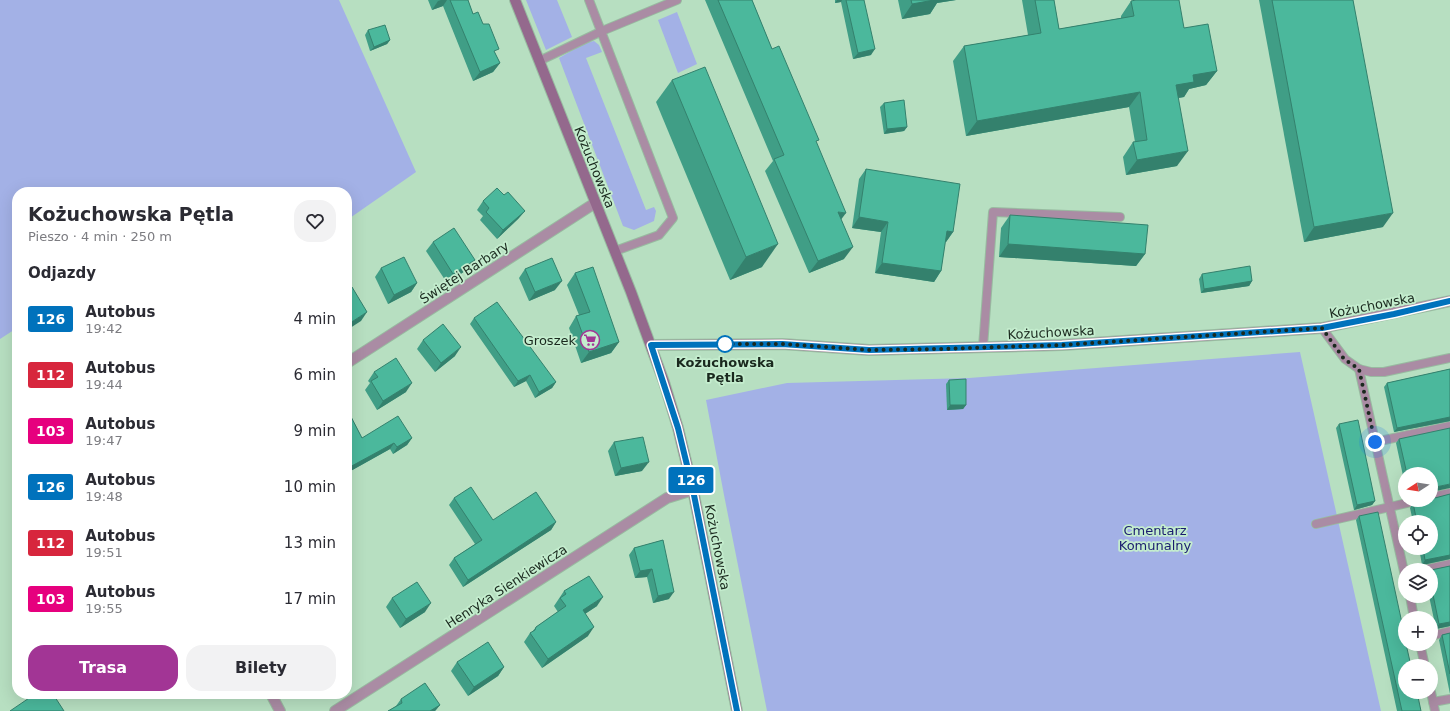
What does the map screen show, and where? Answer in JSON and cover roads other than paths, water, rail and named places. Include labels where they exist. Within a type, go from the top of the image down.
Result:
[{"type":"main road","name":"Kożuchowska","points":[[515,0],[651,345],[678,428],[693,490],[737,711]]},
{"type":"street","name":"Świętej Barbary","points":[[352,361],[595,203]]},
{"type":"street","name":"Kożuchowska","points":[[651,345],[782,344],[869,350],[1062,345],[1322,328],[1450,301]]},
{"type":"street","name":"Henryka Sienkiewicza","points":[[336,711],[667,498],[693,490]]},
{"type":"street","points":[[274,699],[280,711]]},
{"type":"lane","points":[[589,0],[673,218],[659,234],[615,251]]},
{"type":"lane","points":[[539,61],[602,31],[677,0]]},
{"type":"lane","points":[[983,347],[993,212],[1120,217]]},
{"type":"lane","points":[[1322,328],[1344,359],[1359,369],[1371,372],[1384,372],[1450,358]]},
{"type":"lane","points":[[1359,369],[1402,563]]},
{"type":"lane","points":[[1375,442],[1450,426]]},
{"type":"lane","points":[[1438,496],[1450,493]]},
{"type":"lane","points":[[1316,524],[1398,505]]},
{"type":"lane","points":[[1438,567],[1450,564]]},
{"type":"lane","points":[[1438,635],[1450,632]]},
{"type":"lane","points":[[1432,699],[1435,711]]},
{"type":"lane","points":[[1433,702],[1450,699]]},
{"type":"place","name":"Groszek","points":[[590,340]]},
{"type":"place","name":"Kożuchowska Pętla","points":[[725,344]]},
{"type":"park label","name":"Cmentarz Komunalny","points":[[1155,538]]}]
